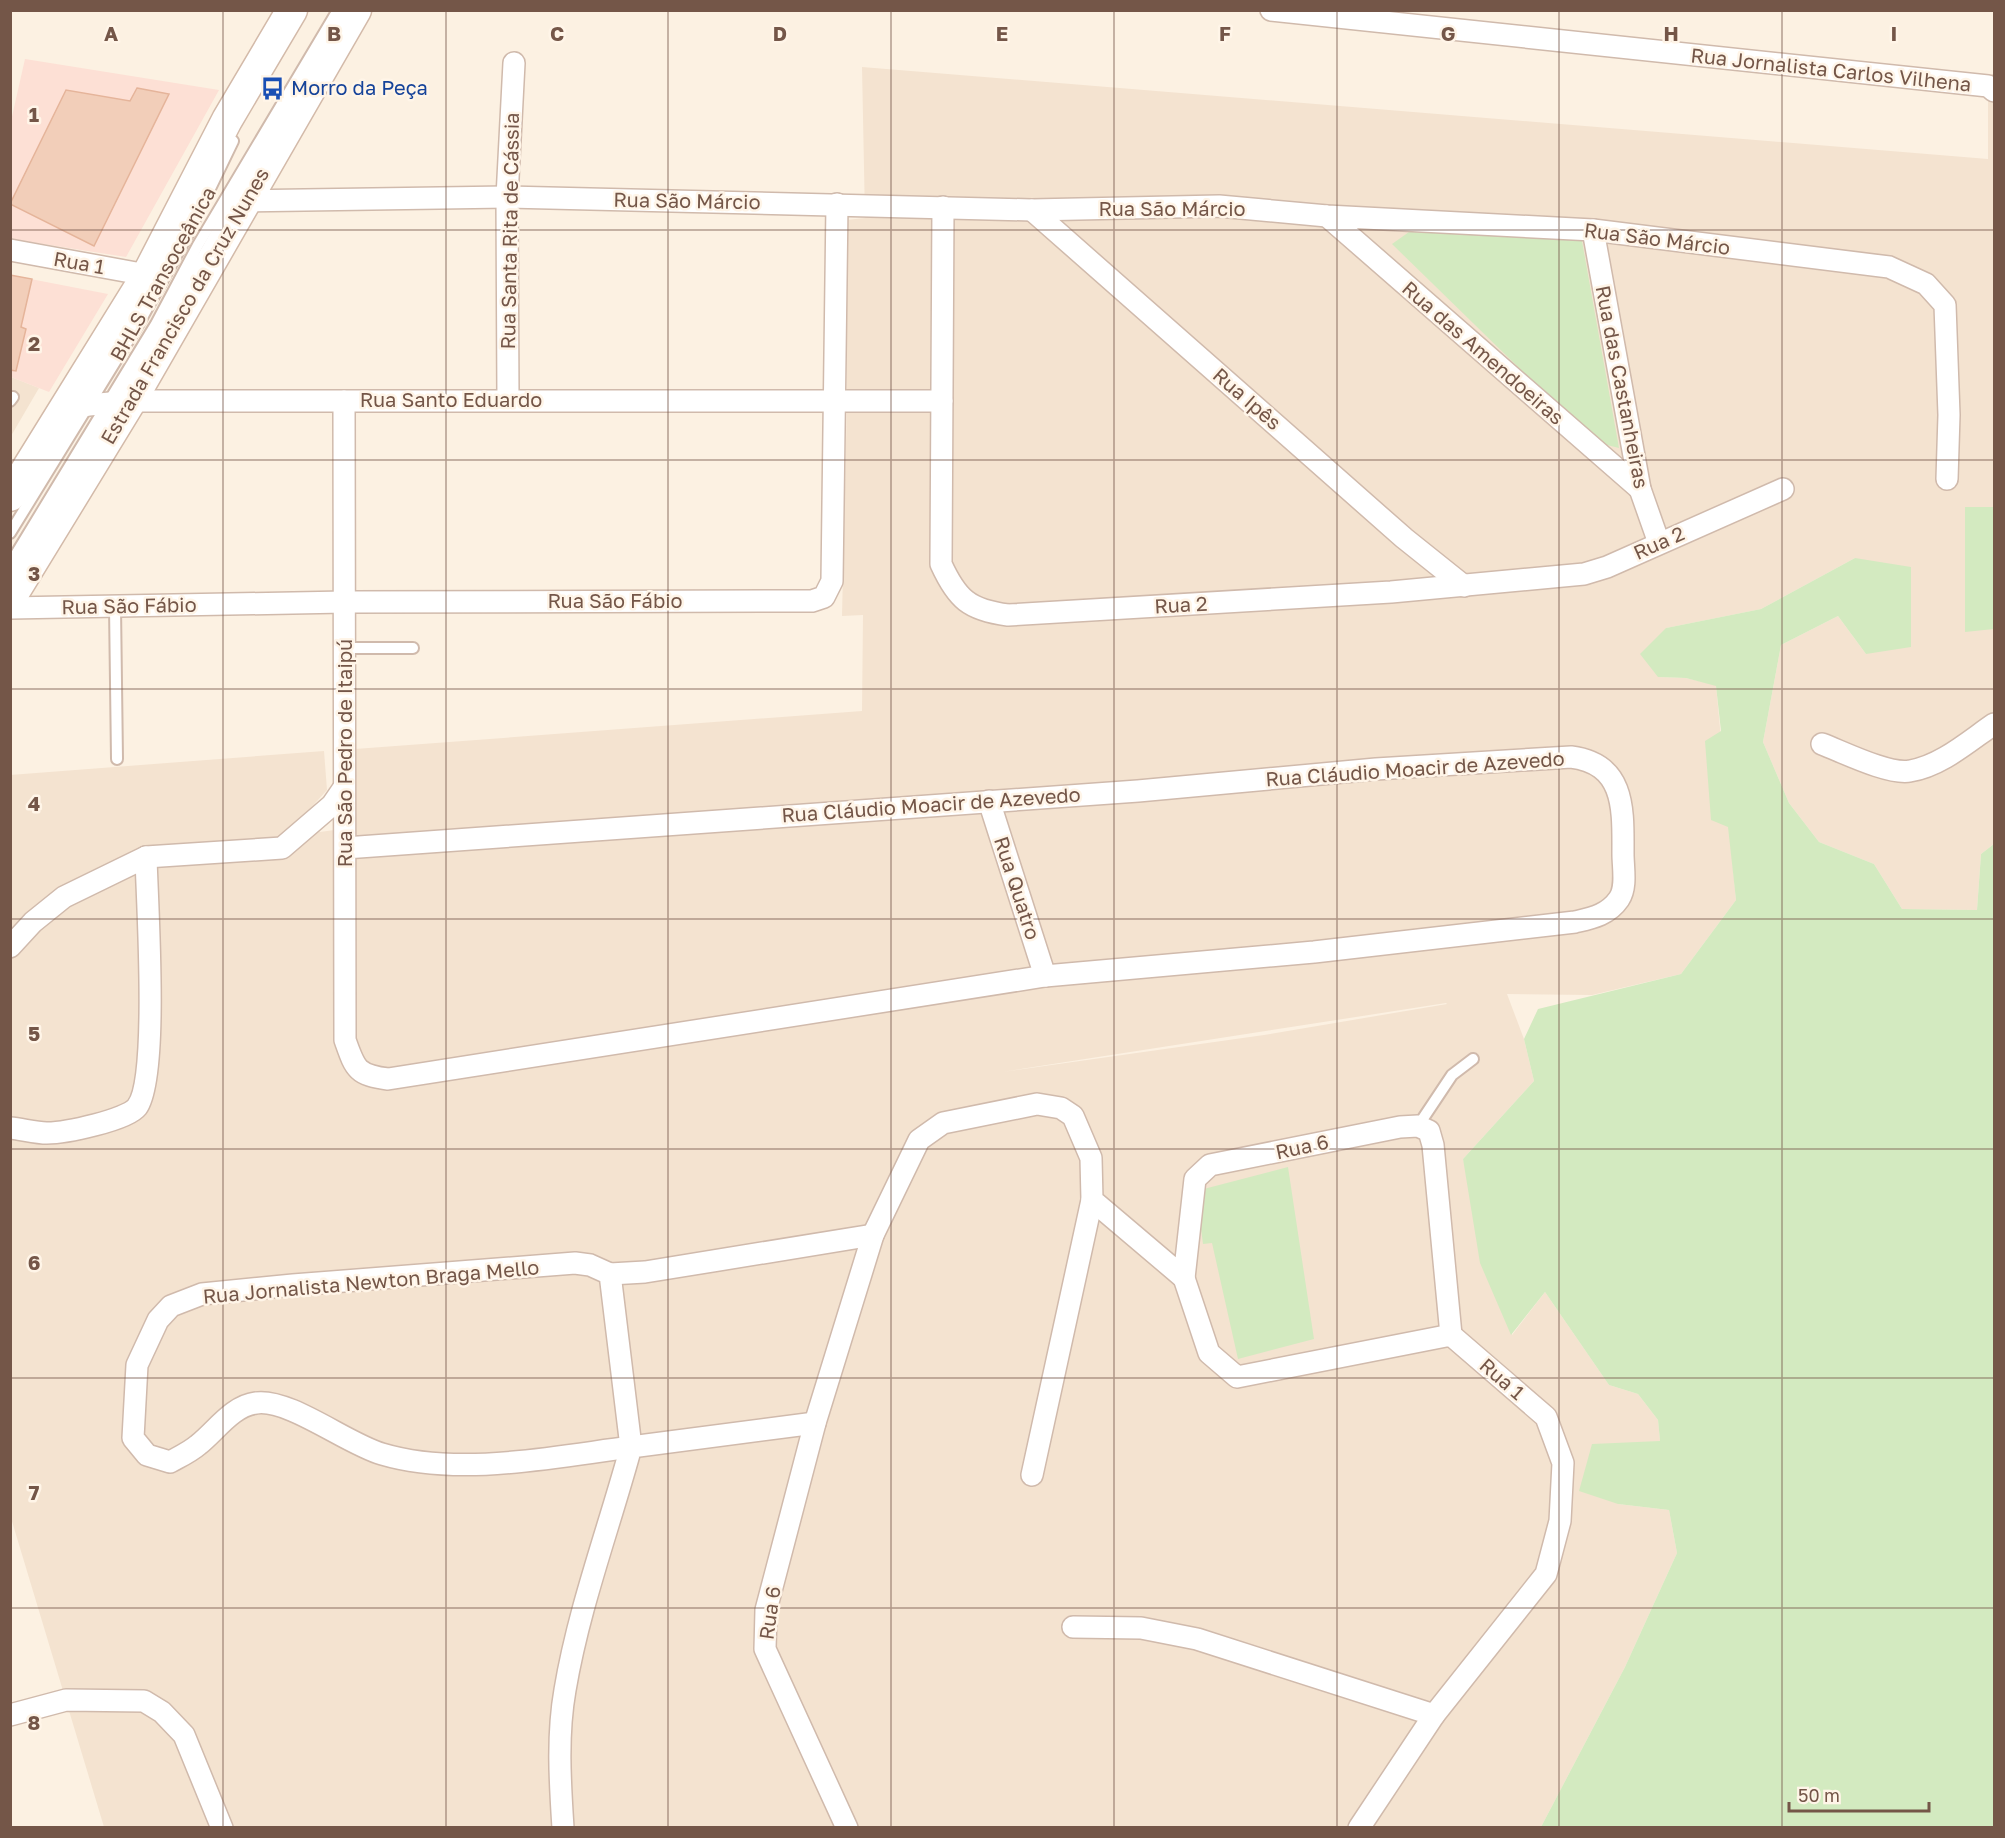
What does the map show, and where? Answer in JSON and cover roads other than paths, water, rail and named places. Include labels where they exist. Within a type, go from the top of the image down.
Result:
[{"type":"main road","name":"Estrada Francisco da Cruz Nunes","points":[[10,599],[99,405],[147,275],[227,120],[292,10]]},
{"type":"main road","name":"Estrada Francisco da Cruz Nunes","points":[[10,496],[99,405],[245,201],[356,10]]},
{"type":"street","name":"Rua Jornalista Carlos Vilhena","points":[[1271,10],[1988,86],[1995,91]]},
{"type":"street","name":"Rua Santa Rita de Cássia","points":[[508,400],[507,197],[514,63]]},
{"type":"street","name":"Rua São Márcio","points":[[245,201],[507,197],[1032,210],[1219,206],[1327,216],[1593,230],[1889,267],[1926,284],[1945,305],[1949,415],[1947,479]]},
{"type":"street","name":"Rua São Fábio","points":[[10,608],[345,602],[820,599],[828,592],[832,581],[837,204]]},
{"type":"street","name":"Rua 2","points":[[943,207],[941,564],[952,589],[962,599],[984,612],[1020,615],[1464,586],[1584,574],[1607,567],[1783,489]]},
{"type":"street","name":"Rua Ipês","points":[[1032,210],[1404,538],[1464,586]]},
{"type":"street","name":"Rua das Amendoeiras","points":[[1327,216],[1640,489]]},
{"type":"street","name":"Rua das Castanheiras","points":[[1593,230],[1640,489],[1659,543]]},
{"type":"street","name":"Rua 1","points":[[10,250],[147,275]]},
{"type":"street","name":"Rua Santo Eduardo","points":[[99,405],[508,400],[942,402]]},
{"type":"street","name":"Rua São Pedro de Itaipú","points":[[344,401],[345,1040],[354,1066],[363,1074],[388,1079]]},
{"type":"street","points":[[1822,744],[1882,766],[1910,771],[1941,759],[1995,724]]},
{"type":"street","name":"Rua Cláudio Moacir de Azevedo","points":[[345,848],[1137,790],[1376,769],[1571,757],[1586,759],[1602,766],[1615,784],[1623,808],[1623,890],[1611,908],[1599,916],[1575,922],[1314,952],[1045,976],[388,1079]]},
{"type":"street","points":[[10,947],[33,922],[64,897],[146,857],[282,848],[333,806],[343,789]]},
{"type":"street","name":"Rua Quatro","points":[[989,801],[1045,976]]},
{"type":"street","points":[[10,1128],[48,1133],[122,1119],[137,1108],[145,1093],[150,1059],[146,857]]},
{"type":"street","name":"Rua 6","points":[[847,1827],[802,1735],[765,1649],[766,1610],[815,1423],[873,1235],[920,1140],[943,1123],[1037,1104],[1061,1108],[1073,1116],[1091,1158],[1092,1200],[1032,1475]]},
{"type":"street","points":[[1092,1200],[1184,1278],[1209,1353],[1237,1377],[1451,1335],[1433,1145],[1429,1131],[1418,1126]]},
{"type":"street","name":"Rua 6","points":[[1184,1278],[1195,1179],[1210,1165],[1400,1127],[1418,1126]]},
{"type":"street","points":[[563,1827],[559,1769],[564,1692],[586,1594],[610,1525],[632,1447],[610,1274],[645,1272],[873,1235]]},
{"type":"street","name":"Rua Jornalista Newton Braga Mello","points":[[610,1274],[590,1265],[574,1263],[202,1294],[171,1306],[158,1320],[137,1365],[133,1398],[133,1438],[147,1455],[170,1462],[196,1447],[238,1409],[256,1403],[287,1409],[381,1454],[441,1466],[544,1458],[632,1447]]},
{"type":"street","name":"Rua 1","points":[[1359,1827],[1434,1715],[1546,1575],[1560,1521],[1563,1463],[1546,1417],[1451,1335]]},
{"type":"street","points":[[632,1447],[815,1423]]},
{"type":"street","points":[[1073,1627],[1141,1628],[1197,1639],[1434,1715]]},
{"type":"street","points":[[10,1715],[66,1700],[144,1701],[162,1712],[184,1735],[222,1827]]},
{"type":"lane","name":"BHLS Transoceânica","points":[[10,533],[156,324],[198,244],[338,10]]},
{"type":"lane","name":"BHLS Transoceânica","points":[[10,564],[99,405],[188,234],[237,132]]},
{"type":"lane","points":[[115,607],[117,759]]},
{"type":"lane","points":[[345,648],[413,648]]},
{"type":"lane","points":[[1418,1126],[1452,1075],[1473,1059]]},
{"type":"place","name":"Morro da Peça","points":[[273,88]]}]
